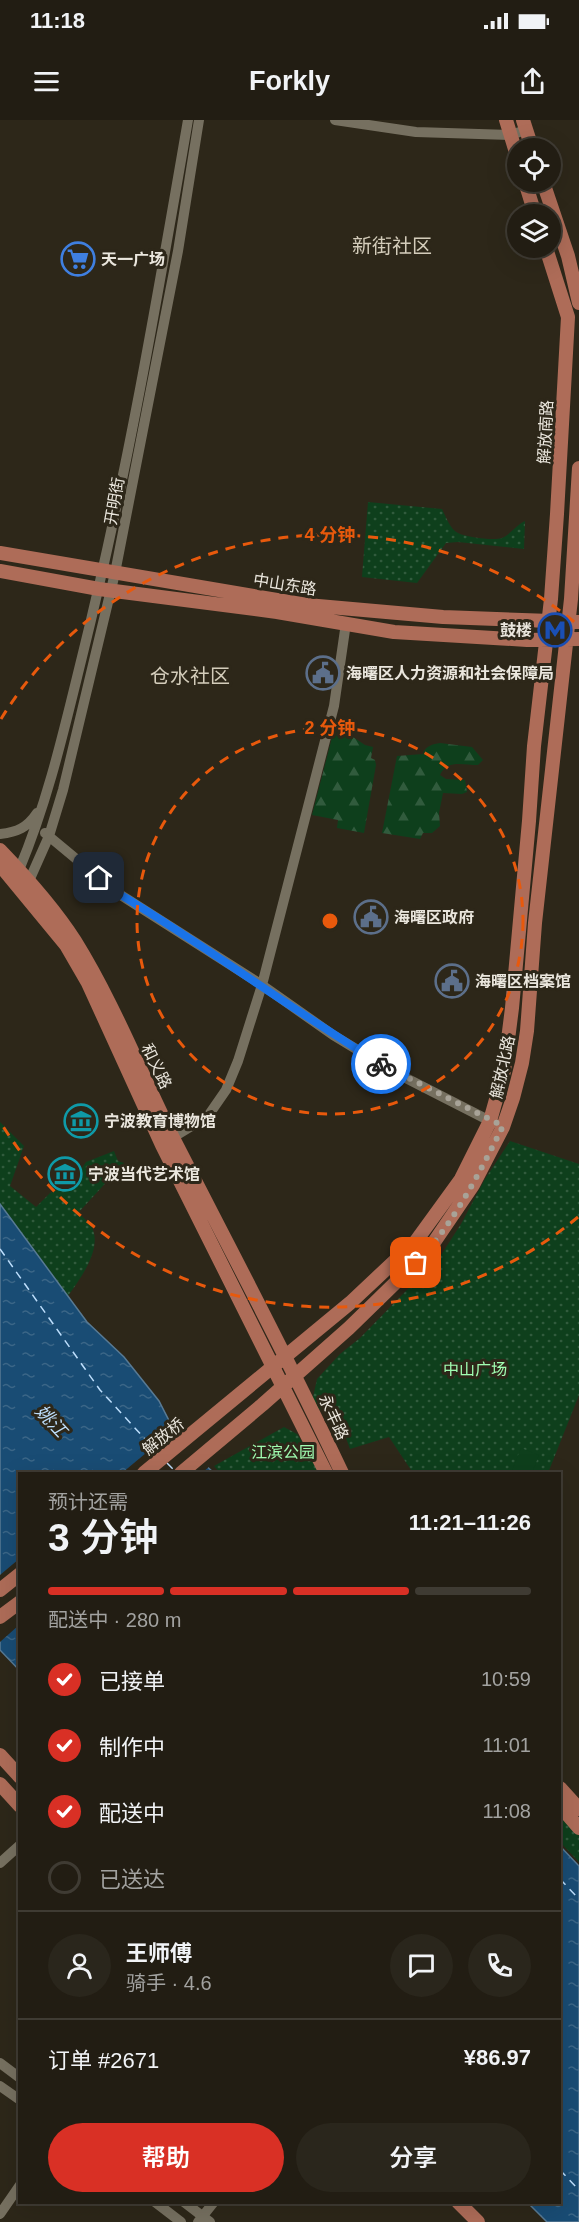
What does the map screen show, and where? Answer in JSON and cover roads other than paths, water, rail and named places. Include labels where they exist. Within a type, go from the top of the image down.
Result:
[{"type":"main road","points":[[506,120],[511,138]]},
{"type":"main road","points":[[546,192],[568,256],[579,303]]},
{"type":"main road","name":"解放南路","points":[[549,258],[568,317],[549,621]]},
{"type":"main road","points":[[574,622],[579,468]]},
{"type":"main road","name":"中山东路","points":[[0,553],[307,605],[443,617],[574,622]]},
{"type":"main road","name":"中山东路","points":[[0,571],[105,590],[277,612],[394,632],[547,640],[573,639]]},
{"type":"main road","name":"解放北路","points":[[202,1425],[350,1303],[416,1241],[460,1179],[490,1121],[504,1071],[512,1008],[534,746],[549,621]]},
{"type":"main road","name":"解放北路","points":[[182,1472],[283,1387],[428,1251],[473,1185],[503,1126],[522,1063],[535,923],[574,622]]},
{"type":"main road","name":"和义路","points":[[0,850],[29,881],[74,939],[96,978],[167,1141],[296,1375]]},
{"type":"main road","name":"和义路","points":[[0,865],[66,945],[88,983],[167,1141],[283,1387]]},
{"type":"main road","name":"永丰路","points":[[296,1375],[342,1472]]},
{"type":"main road","name":"永丰路","points":[[283,1387],[326,1472]]},
{"type":"main road","name":"解放桥","points":[[145,1472],[202,1425]]},
{"type":"main road","points":[[0,1590],[18,1576]]},
{"type":"main road","points":[[0,1617],[18,1604]]},
{"type":"main road","points":[[0,1755],[18,1774]]},
{"type":"main road","points":[[0,1784],[18,1804]]},
{"type":"main road","points":[[561,1789],[579,1809]]},
{"type":"main road","points":[[561,1807],[579,1828]]},
{"type":"main road","points":[[450,2204],[468,2222]]},
{"type":"main road","points":[[460,2204],[478,2222]]},
{"type":"street","name":"开明街","points":[[109,572],[188,120]]},
{"type":"street","name":"开明街","points":[[29,881],[49,836],[74,747],[105,590],[178,251],[200,120]]},
{"type":"street","points":[[335,120],[416,132],[510,135],[525,125]]},
{"type":"street","name":"开明街","points":[[19,870],[37,828],[105,590]]},
{"type":"street","points":[[167,1141],[208,1116],[226,1090],[238,1061],[262,985],[334,706],[346,623]]},
{"type":"street","points":[[0,834],[17,832],[30,824],[44,803]]},
{"type":"street","points":[[37,828],[116,892],[262,985],[333,1035],[394,1072],[503,1126]]},
{"type":"street","points":[[0,1863],[18,1847]]},
{"type":"street","points":[[0,2063],[18,2076]]},
{"type":"street","points":[[0,2086],[18,2099]]},
{"type":"street","points":[[0,2214],[18,2189]]},
{"type":"street","points":[[2,2222],[18,2199]]},
{"type":"street","points":[[158,2204],[181,2222]]},
{"type":"street","points":[[186,2204],[203,2220],[213,2204]]},
{"type":"water","name":"姚江","points":[[0,1204],[87,1322],[124,1357],[159,1401],[180,1442],[213,1472],[18,1472],[18,1669],[0,1650]]},
{"type":"water","points":[[561,1847],[579,1866],[579,2222],[547,2222],[529,2204],[561,2204]]},
{"type":"place","name":"天一广场","points":[[78,259]]},
{"type":"place","name":"鼓楼","points":[[555,630]]},
{"type":"place","name":"海曙区人力资源和社会保障局","points":[[323,673]]},
{"type":"place","name":"海曙区政府","points":[[371,917]]},
{"type":"place","name":"海曙区档案馆","points":[[452,981]]},
{"type":"place","name":"宁波教育博物馆","points":[[81,1121]]},
{"type":"place","name":"宁波当代艺术馆","points":[[65,1174]]},
{"type":"district","name":"新街社区","points":[[392,246]]},
{"type":"district","name":"仓水社区","points":[[190,676]]},
{"type":"park label","name":"中山广场","points":[[475,1369]]},
{"type":"park label","name":"江滨公园","points":[[283,1452]]}]
